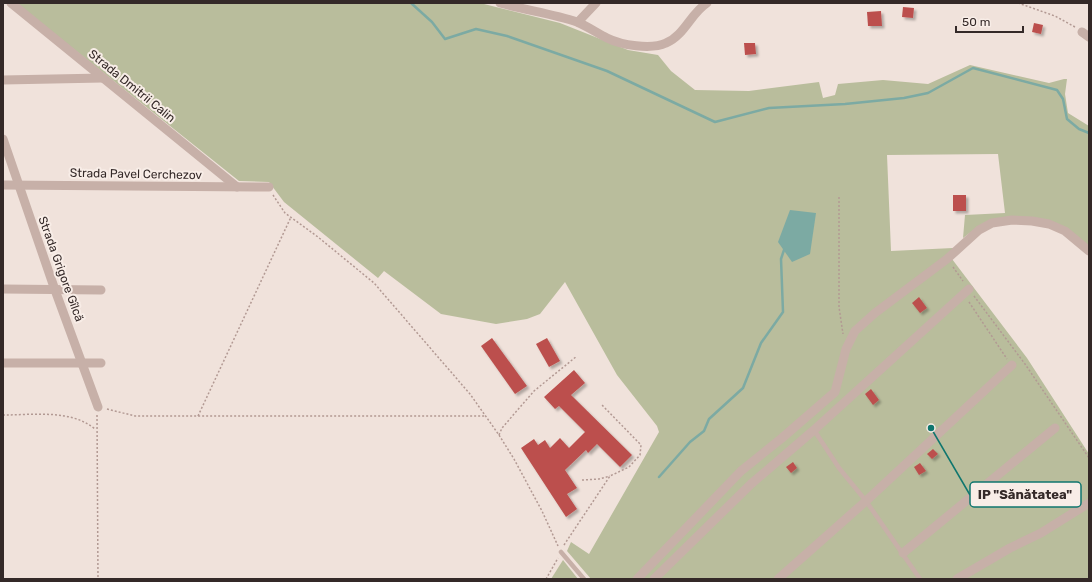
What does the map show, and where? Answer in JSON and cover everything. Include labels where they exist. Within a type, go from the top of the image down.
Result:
[{"type":"street","name":"Strada Dmitrii Calin","points":[[11,3],[237,187]]},
{"type":"street","points":[[500,3],[578,22],[618,43],[657,46],[673,40],[696,13],[707,3]]},
{"type":"street","points":[[578,22],[596,3]]},
{"type":"street","points":[[3,80],[103,78]]},
{"type":"street","name":"Strada Grigore Gîlcă","points":[[3,139],[55,290],[98,407]]},
{"type":"street","name":"Strada Pavel Cerchezov","points":[[3,184],[269,187]]},
{"type":"street","points":[[637,579],[741,471],[835,392],[846,349],[855,331],[876,313],[947,259],[979,230],[992,223],[1012,220],[1032,220],[1049,224],[1064,231],[1089,251]]},
{"type":"street","points":[[3,289],[101,290]]},
{"type":"street","points":[[654,579],[751,484],[814,430],[966,291]]},
{"type":"street","points":[[3,363],[101,363]]},
{"type":"street","points":[[778,579],[1012,365]]},
{"type":"street","points":[[902,553],[1055,428]]},
{"type":"street","points":[[956,579],[1010,548],[1041,533],[1089,503]]},
{"type":"lane","points":[[814,430],[839,468],[866,500],[920,579]]},
{"type":"lane","points":[[561,552],[584,579]]},
{"type":"path","points":[[1018,3],[1055,16],[1086,35]]},
{"type":"path","points":[[269,187],[285,213],[318,237],[374,283],[470,394],[514,459],[542,511],[561,552]]},
{"type":"path","points":[[839,197],[839,307],[846,349]]},
{"type":"path","points":[[198,416],[291,217]]},
{"type":"path","points":[[947,259],[1012,365]]},
{"type":"path","points":[[966,291],[1025,364],[1089,458]]},
{"type":"path","points":[[499,435],[502,428],[534,392],[577,356]]},
{"type":"path","points":[[582,480],[599,479],[610,476],[629,467],[640,455],[641,445],[602,405]]},
{"type":"path","points":[[98,579],[96,430],[98,407],[135,416],[486,416]]},
{"type":"path","points":[[3,415],[66,415],[88,423],[96,430]]},
{"type":"path","points":[[546,579],[567,539],[610,476]]},
{"type":"green space","points":[[16,3],[480,3],[560,23],[628,50],[658,55],[671,71],[695,90],[749,91],[819,82],[823,98],[835,95],[838,84],[883,80],[928,84],[970,65],[1049,83],[1067,79],[1065,94],[1068,113],[1089,126],[1089,248],[1050,222],[979,226],[963,238],[965,215],[1005,213],[998,154],[887,155],[891,251],[953,248],[957,253],[952,259],[1027,358],[1089,454],[1089,579],[591,579],[567,551],[571,542],[589,554],[659,432],[657,426],[617,375],[565,282],[540,314],[527,319],[496,324],[441,314],[384,271],[378,278],[284,202],[269,182],[239,181]]},
{"type":"green space","points":[[563,560],[578,579],[551,579]]},
{"type":"water","points":[[790,210],[816,213],[810,254],[792,262],[778,242]]},
{"type":"building","points":[[903,7],[914,8],[913,18],[902,17]]},
{"type":"building","points":[[881,11],[882,26],[868,26],[867,12]]},
{"type":"building","points":[[1034,23],[1043,25],[1041,34],[1032,32]]},
{"type":"building","points":[[744,43],[755,43],[756,54],[745,55]]},
{"type":"building","points":[[953,195],[966,195],[966,211],[953,211]]},
{"type":"building","points":[[919,297],[927,308],[920,313],[912,303]]},
{"type":"building","points":[[492,338],[527,386],[515,394],[481,346]]},
{"type":"building","points":[[547,338],[560,361],[549,367],[536,344]]},
{"type":"building","points":[[574,370],[585,383],[571,395],[632,455],[620,467],[597,444],[588,453],[586,450],[565,470],[577,488],[567,494],[577,509],[566,517],[521,448],[534,439],[538,445],[545,440],[550,448],[560,438],[569,448],[585,432],[559,406],[555,409],[544,397]]},
{"type":"building","points":[[871,389],[879,400],[873,405],[865,394]]},
{"type":"building","points":[[933,449],[938,454],[932,459],[927,454]]},
{"type":"building","points":[[793,462],[797,468],[791,473],[786,467]]},
{"type":"building","points":[[920,463],[926,471],[919,475],[914,467]]},
{"type":"waterway","points":[[411,3],[432,22],[445,39],[476,29],[507,36],[607,71],[715,122],[769,108],[845,104],[904,98],[928,93],[973,68],[1057,90],[1063,99],[1067,119],[1079,129],[1089,133]]},
{"type":"waterway","points":[[659,477],[690,442],[704,431],[709,419],[743,388],[761,343],[783,312],[781,259],[784,250]]},
{"type":"place","name":"IP \"Sănătatea\"","points":[[931,428]]}]
